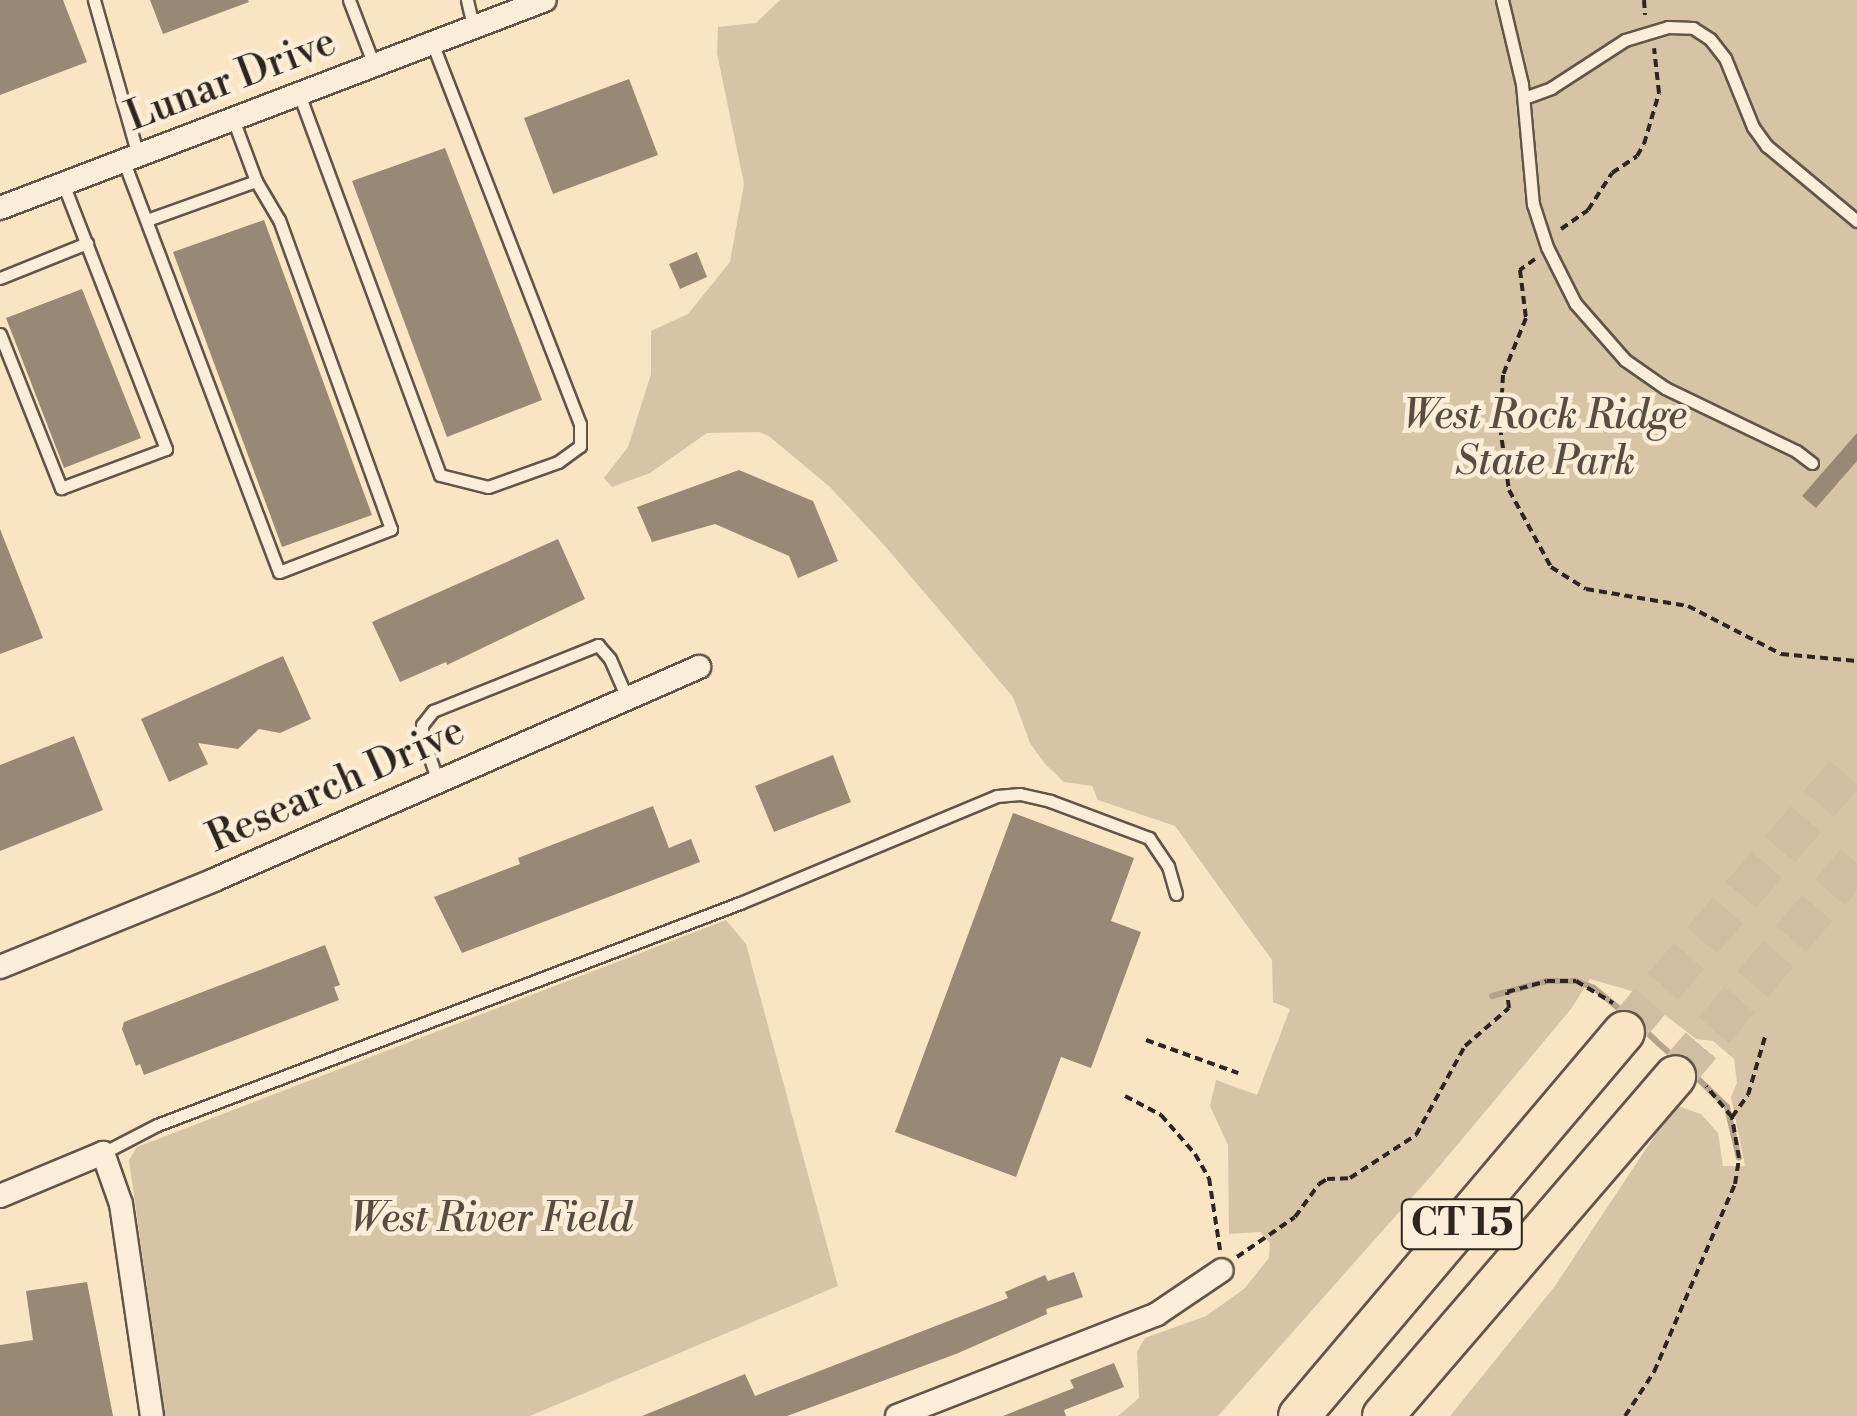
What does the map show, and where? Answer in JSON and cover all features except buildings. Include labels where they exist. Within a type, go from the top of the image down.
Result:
[{"type":"highway","name":"CT 15","points":[[1299,1416],[1624,1032]]},
{"type":"highway","name":"CT 15","points":[[1383,1416],[1674,1076]]},
{"type":"street","name":"Lunar Drive","points":[[0,208],[545,0]]},
{"type":"street","name":"Research Drive","points":[[0,967],[214,880],[699,668]]},
{"type":"street","points":[[0,1196],[102,1153],[122,1204],[152,1416]]},
{"type":"street","points":[[897,1416],[1157,1314],[1222,1270]]},
{"type":"lane","points":[[94,0],[154,252],[279,572],[391,529],[279,220],[256,181],[233,120]]},
{"type":"lane","points":[[349,0],[374,65]]},
{"type":"lane","points":[[467,0],[473,27]]},
{"type":"lane","points":[[1502,0],[1524,98],[1533,204],[1547,247],[1574,303],[1625,360],[1665,388],[1812,463]]},
{"type":"lane","points":[[1524,98],[1551,88],[1625,40],[1648,31],[1693,28],[1710,39],[1724,58],[1753,127],[1766,146],[1857,221]]},
{"type":"lane","points":[[299,94],[440,475],[488,487],[558,462],[580,446],[580,424],[432,43]]},
{"type":"lane","points":[[147,220],[256,181]]},
{"type":"lane","points":[[0,334],[61,488],[166,449],[63,184]]},
{"type":"lane","points":[[0,278],[86,244]]},
{"type":"lane","points":[[438,781],[422,736],[422,725],[433,711],[598,645],[610,659],[627,699]]},
{"type":"lane","points":[[102,1153],[157,1125],[756,896],[997,796],[1020,794],[1050,801],[1149,838],[1163,856],[1176,894]]},
{"type":"path","points":[[1644,0],[1659,92],[1644,144],[1637,156],[1612,172],[1588,210],[1560,230],[1520,270],[1526,318],[1503,375],[1500,428],[1509,490],[1551,566],[1586,588],[1688,606],[1781,654],[1857,661]]},
{"type":"path","points":[[1125,1096],[1171,1123],[1209,1178],[1222,1270],[1295,1218],[1319,1184],[1327,1179],[1350,1178],[1416,1136],[1465,1046],[1509,1008],[1507,992]]},
{"type":"path","points":[[1732,1117],[1748,1095],[1766,1037]]},
{"type":"path","points":[[1146,1040],[1238,1073]]},
{"type":"path","points":[[1625,1416],[1654,1372],[1729,1202],[1738,1158]]},
{"type":"green space","name":"West Rock Ridge State Park","points":[[780,0],[1857,0],[1857,1416],[1450,1416],[1555,1286],[1675,1105],[1701,1114],[1718,1133],[1723,1166],[1745,1166],[1731,1097],[1737,1083],[1734,1059],[1713,1041],[1696,1039],[1635,992],[1590,979],[1571,1009],[1432,1175],[1218,1416],[1118,1416],[1139,1398],[1137,1352],[1145,1338],[1206,1316],[1244,1289],[1269,1258],[1270,1243],[1260,1232],[1229,1234],[1228,1145],[1210,1106],[1216,1080],[1257,1095],[1290,1009],[1273,1002],[1272,960],[1175,826],[1098,800],[1092,786],[1064,782],[1045,764],[1030,743],[1013,697],[830,487],[770,437],[759,432],[707,433],[650,473],[612,487],[604,478],[628,447],[651,374],[651,331],[688,314],[730,262],[744,184],[717,53],[718,27],[756,23]]},
{"type":"green space","name":"West River Field","points":[[726,920],[746,944],[838,1286],[530,1416],[165,1416],[129,1160],[137,1147]]},
{"type":"waterway","points":[[1492,996],[1547,981],[1576,981],[1594,988],[1629,1017]]},
{"type":"waterway","points":[[1639,1025],[1656,1041]]},
{"type":"waterway","points":[[1658,1043],[1680,1062]]},
{"type":"waterway","points":[[1689,1070],[1727,1107],[1739,1158]]},
{"type":"tunnel","points":[[1624,1032],[1857,759]]},
{"type":"tunnel","points":[[1675,1076],[1857,861]]}]
